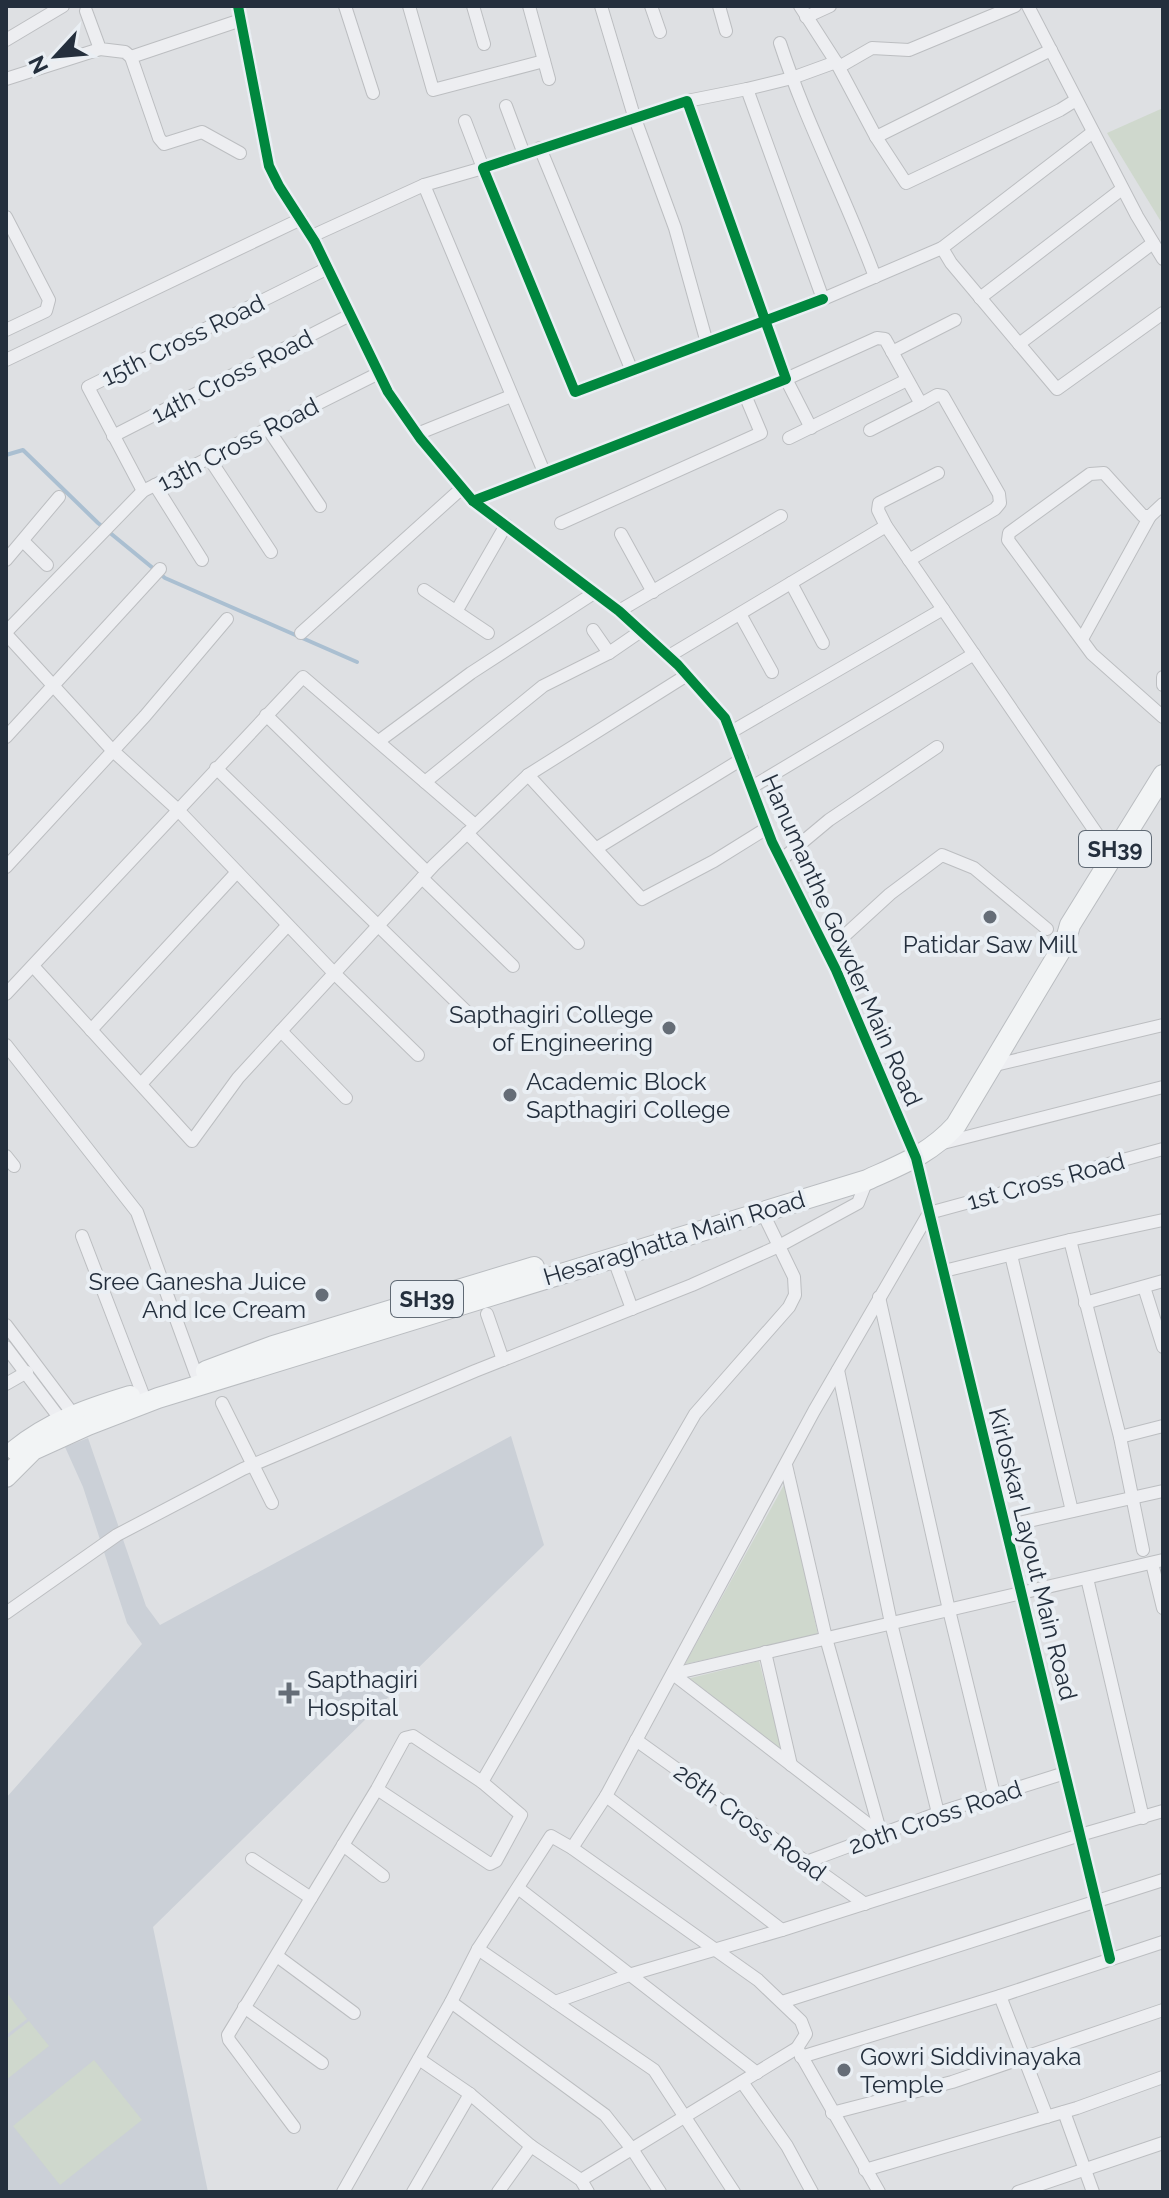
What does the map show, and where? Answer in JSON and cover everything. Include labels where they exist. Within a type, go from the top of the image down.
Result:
[{"type":"main road","name":"SH39","points":[[914,1152],[940,1144],[956,1125],[1065,943],[1070,925],[1163,775]]},
{"type":"main road","points":[[864,1174],[914,1152],[950,1113],[1058,936],[1070,925]]},
{"type":"main road","name":"Hesaraghatta Main Road","points":[[6,1477],[33,1450],[72,1424],[142,1392],[273,1346],[864,1174]]},
{"type":"main road","name":"Hesaraghatta Main Road","points":[[6,1458],[36,1433],[762,1211],[864,1174]]},
{"type":"street","points":[[6,40],[63,6]]},
{"type":"street","name":"Hanumanthe Gowder Main Road","points":[[238,6],[269,166],[312,236],[388,392],[417,434],[473,501],[619,611],[669,656],[725,718],[767,828],[836,970],[914,1152]]},
{"type":"street","points":[[345,6],[373,93]]},
{"type":"street","points":[[409,6],[433,90],[544,61]]},
{"type":"street","points":[[473,6],[484,44]]},
{"type":"street","points":[[529,6],[549,79]]},
{"type":"street","points":[[601,6],[634,116],[675,228],[707,343]]},
{"type":"street","points":[[651,6],[660,32]]},
{"type":"street","points":[[719,6],[726,31]]},
{"type":"street","points":[[830,6],[803,12],[838,64],[876,137],[906,183],[1076,100]]},
{"type":"street","points":[[312,236],[424,185],[634,116],[792,78],[838,64],[872,48],[909,50],[1015,6]]},
{"type":"street","points":[[1028,6],[1122,189],[1163,259]]},
{"type":"street","points":[[89,8],[100,49]]},
{"type":"street","points":[[131,57],[241,20]]},
{"type":"street","points":[[780,43],[875,277]]},
{"type":"street","points":[[6,79],[100,49],[125,52],[131,57],[159,138],[164,144],[202,132],[240,153]]},
{"type":"street","points":[[876,137],[1051,50]]},
{"type":"street","points":[[747,89],[823,299]]},
{"type":"street","points":[[687,101],[786,379],[811,428]]},
{"type":"street","points":[[506,106],[524,154]]},
{"type":"street","points":[[465,121],[575,392],[823,299],[942,248],[1093,132]]},
{"type":"street","points":[[540,148],[632,371]]},
{"type":"street","points":[[424,185],[544,472]]},
{"type":"street","points":[[980,298],[1122,189]]},
{"type":"street","points":[[6,217],[49,300],[46,311],[6,330]]},
{"type":"street","points":[[6,360],[301,219]]},
{"type":"street","points":[[1019,344],[1153,243]]},
{"type":"street","points":[[942,248],[951,263],[1057,389],[1163,313]]},
{"type":"street","name":"15th Cross Road","points":[[113,436],[88,387],[328,268]]},
{"type":"street","name":"14th Cross Road","points":[[113,436],[350,315]]},
{"type":"street","points":[[892,352],[955,320]]},
{"type":"street","points":[[473,501],[786,379],[877,338],[885,339],[921,404]]},
{"type":"street","name":"13th Cross Road","points":[[6,633],[149,488],[379,373]]},
{"type":"street","points":[[789,438],[907,380]]},
{"type":"street","points":[[561,523],[761,433],[745,395]]},
{"type":"street","points":[[870,430],[937,395],[943,396],[999,494],[1000,503],[995,509],[909,560]]},
{"type":"street","points":[[417,434],[511,396]]},
{"type":"street","points":[[268,429],[320,506]]},
{"type":"street","points":[[113,436],[202,560]]},
{"type":"street","points":[[209,458],[271,552]]},
{"type":"street","points":[[1150,516],[1143,516],[1104,473],[1097,472],[1009,533],[1008,540],[1092,654],[1163,717]]},
{"type":"street","points":[[938,473],[879,503],[878,510],[1099,837]]},
{"type":"street","points":[[301,633],[462,488]]},
{"type":"street","points":[[6,560],[59,497]]},
{"type":"street","points":[[1082,639],[1150,516],[1163,504]]},
{"type":"street","points":[[619,611],[781,516]]},
{"type":"street","points":[[457,610],[506,525]]},
{"type":"street","points":[[669,656],[886,526]]},
{"type":"street","points":[[621,534],[653,592]]},
{"type":"street","points":[[23,541],[47,565]]},
{"type":"street","points":[[8,731],[160,569]]},
{"type":"street","points":[[791,583],[823,643]]},
{"type":"street","points":[[424,590],[488,633]]},
{"type":"street","points":[[379,741],[471,673],[594,593]]},
{"type":"street","points":[[731,732],[943,609]]},
{"type":"street","points":[[740,614],[772,672]]},
{"type":"street","points":[[6,867],[227,619]]},
{"type":"street","points":[[593,630],[609,653]]},
{"type":"street","points":[[425,782],[543,686],[609,653],[641,631]]},
{"type":"street","points":[[6,633],[112,750],[177,809],[287,926],[418,1055]]},
{"type":"street","points":[[752,787],[974,654]]},
{"type":"street","points":[[33,966],[192,1141],[238,1078],[334,973],[424,875],[528,775],[687,675]]},
{"type":"street","points":[[6,994],[303,677],[425,782],[578,943]]},
{"type":"street","points":[[1163,677],[1163,685]]},
{"type":"street","points":[[266,715],[513,966]]},
{"type":"street","points":[[781,860],[829,820],[937,747]]},
{"type":"street","points":[[597,848],[742,759]]},
{"type":"street","points":[[216,768],[472,1017]]},
{"type":"street","points":[[528,775],[642,899],[714,861],[767,828]]},
{"type":"street","points":[[843,937],[899,886],[942,855],[974,868],[1047,929]]},
{"type":"street","points":[[91,1030],[237,872]]},
{"type":"street","points":[[141,1084],[287,926]]},
{"type":"street","points":[[991,1066],[1163,1025]]},
{"type":"street","points":[[281,1031],[346,1098]]},
{"type":"street","points":[[6,1045],[137,1212],[196,1374]]},
{"type":"street","points":[[940,1144],[1163,1087]]},
{"type":"street","name":"1st Cross Road","points":[[929,1213],[1163,1149]]},
{"type":"street","name":"Kirloskar Layout Main Road","points":[[914,1152],[1110,1959]]},
{"type":"street","points":[[6,1613],[117,1535],[252,1465],[779,1246],[858,1203],[864,1174]]},
{"type":"street","points":[[482,1782],[691,1421],[789,1307],[795,1295],[794,1277],[762,1211]]},
{"type":"street","points":[[572,1848],[606,1796],[838,1370],[929,1213]]},
{"type":"street","points":[[944,1271],[1163,1220]]},
{"type":"street","points":[[82,1236],[142,1392]]},
{"type":"street","points":[[1070,1240],[1120,1437],[1143,1550]]},
{"type":"street","points":[[1011,1255],[1072,1511]]},
{"type":"street","points":[[613,1257],[632,1309]]},
{"type":"street","points":[[1085,1303],[1163,1281]]},
{"type":"street","points":[[1144,1287],[1163,1347]]},
{"type":"street","points":[[879,1297],[994,1794]]},
{"type":"street","points":[[487,1314],[503,1360]]},
{"type":"street","points":[[6,1325],[72,1424]]},
{"type":"street","points":[[6,1347],[72,1424]]},
{"type":"street","points":[[838,1370],[891,1623],[938,1813]]},
{"type":"street","points":[[6,1384],[27,1372]]},
{"type":"street","points":[[222,1403],[272,1503]]},
{"type":"street","points":[[1120,1437],[1163,1426]]},
{"type":"street","points":[[786,1465],[826,1638],[881,1834]]},
{"type":"street","points":[[1006,1526],[1163,1491]]},
{"type":"street","points":[[673,1674],[1158,1561],[1163,1608]]},
{"type":"street","points":[[1087,1578],[1143,1818]]},
{"type":"street","points":[[765,1652],[791,1765]]},
{"type":"street","points":[[673,1674],[881,1834]]},
{"type":"street","points":[[294,2127],[228,2038],[229,2031],[277,1956],[405,1738],[410,1736],[482,1782],[521,1815],[496,1861],[490,1864],[377,1789]]},
{"type":"street","name":"26th Cross Road","points":[[636,1740],[865,1904]]},
{"type":"street","name":"20th Cross Road","points":[[806,1862],[938,1813],[1065,1773]]},
{"type":"street","points":[[606,1796],[782,1930]]},
{"type":"street","points":[[555,2002],[713,1948],[782,1930],[1163,1811]]},
{"type":"street","points":[[343,2192],[478,1949],[551,1836],[758,1980],[801,2021],[806,2034],[799,2053],[879,2192]]},
{"type":"street","points":[[343,1845],[383,1876]]},
{"type":"street","points":[[252,1859],[311,1898]]},
{"type":"street","points":[[782,2002],[1163,1880]]},
{"type":"street","points":[[518,1888],[757,2073]]},
{"type":"street","points":[[581,2180],[757,2073],[799,2053],[1000,1996],[1163,1942]]},
{"type":"street","points":[[478,1949],[654,2070],[734,2192]]},
{"type":"street","points":[[277,1956],[354,2013]]},
{"type":"street","points":[[1000,1996],[1047,2117]]},
{"type":"street","points":[[451,2002],[605,2115],[660,2192]]},
{"type":"street","points":[[244,2007],[322,2063]]},
{"type":"street","points":[[832,2113],[952,2082],[1163,2010]]},
{"type":"street","points":[[419,2059],[470,2094],[531,2146],[581,2180],[588,2192]]},
{"type":"street","points":[[865,2170],[1064,2112],[1163,2077]]},
{"type":"street","points":[[742,2082],[787,2146],[812,2192]]},
{"type":"street","points":[[413,2192],[470,2094]]},
{"type":"street","points":[[1064,2112],[1093,2192]]},
{"type":"street","points":[[1018,2192],[1163,2143]]},
{"type":"street","points":[[498,2192],[531,2146]]},
{"type":"shaded area","points":[[1163,108],[1163,225],[1107,133]]},
{"type":"shaded area","points":[[511,1436],[544,1545],[153,1927],[208,2192],[6,2192],[6,1798],[142,1644],[127,1623],[83,1487],[65,1447],[88,1438],[146,1606],[160,1625]]},
{"type":"shaded area","points":[[785,1483],[818,1635],[685,1664]]},
{"type":"shaded area","points":[[759,1661],[783,1753],[687,1679]]},
{"type":"shaded area","points":[[6,1994],[27,2019],[6,2035]]},
{"type":"shaded area","points":[[29,2021],[49,2046],[6,2080],[6,2039]]},
{"type":"shaded area","points":[[94,2060],[142,2120],[60,2185],[13,2126]]},
{"type":"waterway","points":[[6,455],[23,450],[98,523],[165,578],[357,662]]},
{"type":"cycle path","points":[[238,6],[269,166],[315,242],[388,392],[420,438],[473,501],[619,611],[678,665],[725,718],[772,842],[836,970],[916,1158],[1110,1959]]},
{"type":"cycle path","points":[[473,501],[786,379],[687,101],[483,168],[575,392],[823,299]]},
{"type":"place","name":"Patidar Saw Mill","points":[[990,917]]},
{"type":"place","name":"Sapthagiri College of Engineering","points":[[669,1028]]},
{"type":"place","name":"Academic Block Sapthagiri College","points":[[510,1095]]},
{"type":"place","name":"Sree Ganesha Juice And Ice Cream","points":[[322,1295]]},
{"type":"place","name":"Sapthagiri Hospital","points":[[289,1693]]},
{"type":"place","name":"Gowri Siddivinayaka Temple","points":[[844,2070]]}]
